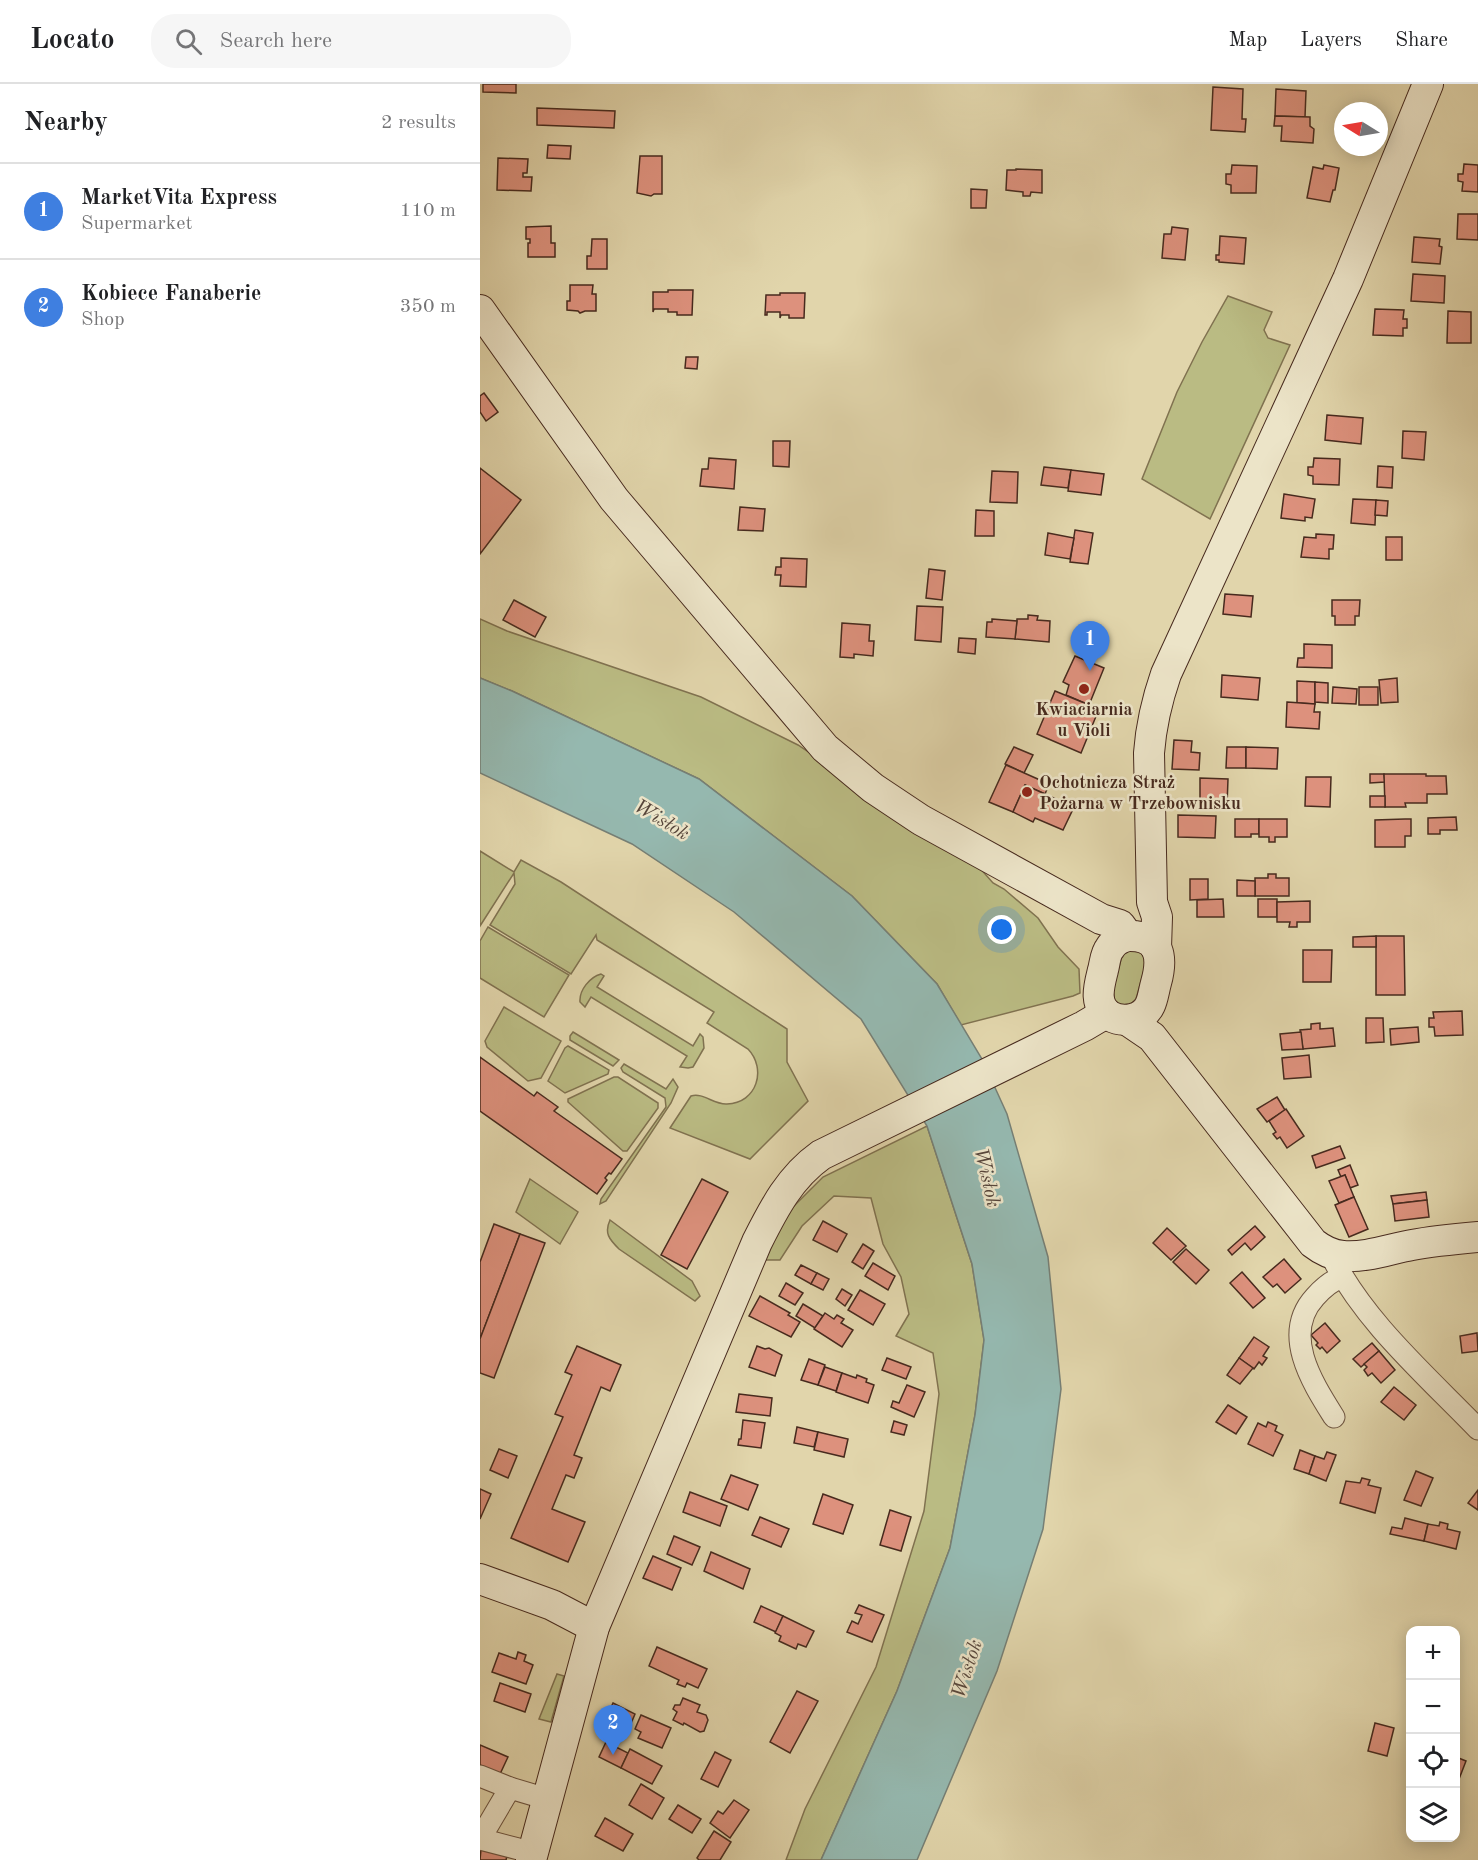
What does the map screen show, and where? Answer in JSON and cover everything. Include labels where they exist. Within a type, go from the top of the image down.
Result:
[{"type":"street","points":[[1428,84],[1364,243],[1166,674],[1159,694],[1149,753],[1152,902],[1136,922],[1131,942],[1098,991],[1098,1000],[1128,1013],[1152,1037],[1313,1243],[1336,1265],[1387,1335],[1478,1429]]},
{"type":"street","points":[[480,310],[614,499],[825,747],[873,788],[921,820],[1101,919],[1107,934],[1131,942],[1160,957],[1161,967],[1128,1013],[1067,1034],[874,1128],[821,1155],[793,1179],[772,1211],[720,1326],[594,1627],[532,1856],[480,1839],[510,1788]]},
{"type":"street","points":[[1334,1417],[1315,1388],[1305,1363],[1299,1333],[1301,1320],[1310,1302],[1330,1282],[1336,1265],[1343,1256],[1435,1240],[1478,1236]]},
{"type":"street","points":[[480,1579],[552,1605],[594,1627]]},
{"type":"street","points":[[480,1776],[548,1799]]},
{"type":"green space","points":[[1228,296],[1272,312],[1264,330],[1268,338],[1290,345],[1210,519],[1142,479],[1177,392]]},
{"type":"green space","points":[[480,619],[507,631],[701,697],[798,745],[978,866],[993,883],[1004,889],[1038,918],[1058,947],[1079,969],[1080,993],[961,1025],[937,984],[852,896],[699,779],[480,678]]},
{"type":"green space","points":[[480,851],[514,872],[521,860],[561,882],[787,1029],[787,1062],[808,1101],[750,1159],[670,1128],[691,1096],[700,1096],[722,1104],[746,1098],[756,1084],[758,1075],[754,1057],[748,1049],[707,1023],[714,1012],[597,940],[596,935],[571,974],[490,925],[515,884],[514,873],[480,926]]},
{"type":"green space","points":[[488,927],[569,975],[544,1017],[480,978],[480,941]]},
{"type":"green space","points":[[1133,949],[1142,952],[1146,963],[1136,999],[1130,1005],[1121,1005],[1115,1002],[1113,989],[1122,956]]},
{"type":"green space","points":[[601,974],[604,976],[597,987],[693,1046],[700,1034],[703,1037],[704,1048],[693,1067],[680,1067],[687,1056],[591,997],[585,1007],[580,1002],[581,993],[586,985]]},
{"type":"green space","points":[[504,1007],[561,1041],[541,1078],[528,1081],[487,1047],[485,1041]]},
{"type":"green space","points":[[573,1032],[619,1060],[613,1066],[570,1040]]},
{"type":"green space","points":[[568,1046],[609,1070],[608,1074],[565,1093],[548,1081]]},
{"type":"green space","points":[[624,1064],[666,1089],[673,1079],[678,1087],[671,1103],[606,1201],[600,1204],[601,1199],[666,1107],[665,1098],[623,1072],[621,1068]]},
{"type":"green space","points":[[618,1077],[658,1103],[658,1108],[627,1151],[623,1151],[568,1102],[568,1099]]},
{"type":"green space","points":[[927,1126],[972,1264],[984,1340],[975,1415],[950,1548],[897,1691],[821,1860],[786,1860],[805,1809],[876,1667],[924,1511],[939,1394],[933,1353],[896,1336],[909,1314],[901,1277],[883,1244],[871,1198],[834,1196],[802,1226],[780,1260],[763,1260],[784,1216],[823,1177]]},
{"type":"green space","points":[[530,1179],[578,1212],[560,1244],[516,1212]]},
{"type":"green space","points":[[610,1220],[692,1281],[700,1296],[695,1301],[619,1249],[608,1236],[607,1229]]},
{"type":"green space","points":[[557,1674],[564,1676],[551,1722],[539,1719]]},
{"type":"water","name":"Wisłok","points":[[480,678],[699,779],[852,896],[937,984],[982,1059],[1007,1114],[1048,1257],[1061,1389],[1043,1529],[997,1671],[917,1860],[821,1860],[897,1691],[950,1548],[975,1415],[984,1340],[972,1264],[927,1126],[861,1019],[734,912],[632,844],[480,773]]},
{"type":"building","points":[[483,84],[516,84],[516,93],[483,92]]},
{"type":"building","points":[[1213,87],[1243,89],[1242,119],[1246,119],[1245,132],[1211,130]]},
{"type":"building","points":[[1276,89],[1306,91],[1305,117],[1275,116]]},
{"type":"building","points":[[537,108],[615,111],[614,128],[537,125]]},
{"type":"building","points":[[1275,116],[1310,117],[1310,126],[1314,129],[1313,143],[1281,141],[1282,126],[1274,126]]},
{"type":"building","points":[[548,145],[571,146],[570,159],[547,158]]},
{"type":"building","points":[[640,156],[662,156],[662,194],[651,196],[637,193]]},
{"type":"building","points":[[498,158],[528,159],[527,173],[523,173],[523,177],[532,177],[531,191],[497,190]]},
{"type":"building","points":[[1464,164],[1478,165],[1478,192],[1462,191],[1463,182],[1458,181],[1458,174],[1463,174]]},
{"type":"building","points":[[1232,165],[1257,166],[1256,193],[1231,193],[1231,185],[1226,184],[1226,174],[1231,174]]},
{"type":"building","points":[[1324,165],[1339,168],[1330,202],[1307,198],[1313,167],[1323,169]]},
{"type":"building","points":[[1007,170],[1042,170],[1042,193],[1031,192],[1030,196],[1023,196],[1023,192],[1006,190]]},
{"type":"building","points":[[971,189],[987,190],[986,208],[971,208]]},
{"type":"building","points":[[1458,214],[1478,214],[1478,240],[1457,239]]},
{"type":"building","points":[[551,226],[551,243],[555,243],[555,257],[528,257],[530,239],[526,239],[526,227]]},
{"type":"building","points":[[1172,227],[1188,229],[1185,260],[1162,258],[1164,234],[1171,234]]},
{"type":"building","points":[[1220,236],[1246,238],[1244,264],[1216,260],[1216,255],[1219,255]]},
{"type":"building","points":[[1414,237],[1440,239],[1439,246],[1442,247],[1440,264],[1412,262]]},
{"type":"building","points":[[592,239],[607,239],[607,269],[587,269],[587,256],[591,256]]},
{"type":"building","points":[[1413,274],[1445,276],[1444,303],[1411,301]]},
{"type":"building","points":[[570,285],[593,285],[592,294],[596,294],[596,311],[580,313],[567,310],[567,301],[570,301]]},
{"type":"building","points":[[668,290],[693,290],[692,315],[677,315],[677,312],[668,312],[668,309],[654,309],[653,312],[653,292],[668,292]]},
{"type":"building","points":[[780,293],[805,293],[804,318],[789,318],[789,315],[781,315],[780,318],[780,312],[767,312],[765,315],[766,295],[780,295]]},
{"type":"building","points":[[1375,309],[1404,310],[1403,319],[1407,319],[1407,328],[1403,328],[1403,336],[1373,335]]},
{"type":"building","points":[[1448,311],[1471,312],[1471,343],[1447,343]]},
{"type":"building","points":[[686,357],[698,357],[697,369],[685,368]]},
{"type":"building","points":[[484,393],[498,412],[486,421],[480,412],[480,396]]},
{"type":"building","points":[[1327,415],[1363,418],[1361,444],[1325,440]]},
{"type":"building","points":[[1403,431],[1426,432],[1424,460],[1402,458]]},
{"type":"building","points":[[773,441],[790,441],[789,467],[773,466]]},
{"type":"building","points":[[709,458],[736,460],[734,489],[700,486],[702,469],[708,469]]},
{"type":"building","points":[[1314,458],[1340,459],[1339,485],[1313,484],[1313,476],[1308,475],[1308,467],[1313,467]]},
{"type":"building","points":[[1378,466],[1393,467],[1392,488],[1377,487]]},
{"type":"building","points":[[1044,467],[1071,470],[1068,488],[1041,485]]},
{"type":"building","points":[[480,468],[521,500],[480,554]]},
{"type":"building","points":[[1071,470],[1104,474],[1101,495],[1068,491]]},
{"type":"building","points":[[992,471],[1018,472],[1017,503],[990,502]]},
{"type":"building","points":[[1284,494],[1315,499],[1312,518],[1305,517],[1305,521],[1281,518]]},
{"type":"building","points":[[1353,499],[1376,500],[1375,525],[1351,523]]},
{"type":"building","points":[[1376,500],[1388,501],[1387,516],[1375,515]]},
{"type":"building","points":[[740,507],[765,509],[763,531],[738,530]]},
{"type":"building","points":[[976,510],[994,511],[994,536],[975,536]]},
{"type":"building","points":[[1075,530],[1093,533],[1088,564],[1070,562]]},
{"type":"building","points":[[1048,533],[1074,538],[1070,559],[1045,555]]},
{"type":"building","points":[[1316,534],[1334,535],[1333,549],[1329,549],[1329,559],[1301,557],[1304,537],[1316,538]]},
{"type":"building","points":[[1386,537],[1402,537],[1402,560],[1386,560]]},
{"type":"building","points":[[781,558],[807,559],[806,587],[780,586],[781,575],[775,575],[776,567],[781,567]]},
{"type":"building","points":[[929,569],[945,571],[942,600],[926,598]]},
{"type":"building","points":[[1225,594],[1253,596],[1251,617],[1223,614]]},
{"type":"building","points":[[514,600],[546,617],[535,637],[503,620]]},
{"type":"building","points":[[1332,600],[1360,600],[1359,616],[1355,616],[1355,625],[1335,625],[1335,616],[1332,616]]},
{"type":"building","points":[[917,606],[943,607],[941,642],[915,640]]},
{"type":"building","points":[[1028,615],[1038,616],[1037,620],[1050,621],[1049,642],[1015,639],[1017,619],[1028,619]]},
{"type":"building","points":[[992,619],[1017,621],[1015,639],[986,637],[987,622],[992,622]]},
{"type":"building","points":[[842,623],[870,625],[869,641],[874,641],[873,656],[854,654],[854,658],[840,657]]},
{"type":"building","points":[[959,638],[976,639],[975,654],[958,652]]},
{"type":"building","points":[[1304,644],[1332,645],[1332,668],[1297,667],[1298,658],[1304,658]]},
{"type":"building","points":[[1075,656],[1104,668],[1089,705],[1066,695],[1069,685],[1063,682]]},
{"type":"building","points":[[1222,675],[1260,678],[1258,700],[1221,697]]},
{"type":"building","points":[[1397,678],[1398,702],[1381,703],[1379,680]]},
{"type":"building","points":[[1297,681],[1315,682],[1315,704],[1297,703]]},
{"type":"building","points":[[1315,682],[1328,683],[1328,703],[1315,702]]},
{"type":"building","points":[[1333,687],[1357,689],[1356,704],[1332,703]]},
{"type":"building","points":[[1359,687],[1378,687],[1378,705],[1359,705]]},
{"type":"building","points":[[1055,691],[1099,709],[1081,753],[1037,734]]},
{"type":"building","points":[[1287,702],[1315,704],[1314,712],[1320,712],[1319,729],[1286,727]]},
{"type":"building","points":[[1174,740],[1192,741],[1191,752],[1200,753],[1199,770],[1172,769]]},
{"type":"building","points":[[1014,747],[1033,755],[1024,773],[1005,764]]},
{"type":"building","points":[[1227,747],[1246,747],[1246,768],[1226,768]]},
{"type":"building","points":[[1246,747],[1278,748],[1277,769],[1246,768]]},
{"type":"building","points":[[1006,765],[1049,784],[1045,794],[1025,785],[1013,812],[989,802]]},
{"type":"building","points":[[1370,774],[1384,774],[1385,782],[1370,783]]},
{"type":"building","points":[[1384,774],[1446,776],[1447,794],[1427,794],[1427,803],[1405,803],[1406,807],[1385,807]]},
{"type":"building","points":[[1306,777],[1331,777],[1330,807],[1305,806]]},
{"type":"building","points":[[1200,778],[1228,779],[1227,806],[1200,805]]},
{"type":"building","points":[[1025,785],[1074,807],[1063,830],[1035,818],[1033,822],[1013,812]]},
{"type":"building","points":[[1370,796],[1385,796],[1385,807],[1370,807]]},
{"type":"building","points":[[1178,815],[1216,816],[1215,838],[1178,837]]},
{"type":"building","points":[[1456,817],[1457,830],[1440,830],[1440,834],[1428,834],[1428,818]]},
{"type":"building","points":[[1235,819],[1259,819],[1259,834],[1251,834],[1251,837],[1235,837]]},
{"type":"building","points":[[1259,819],[1287,819],[1287,837],[1275,837],[1275,842],[1269,842],[1269,837],[1259,837]]},
{"type":"building","points":[[1411,819],[1411,836],[1405,836],[1405,847],[1375,847],[1375,820]]},
{"type":"building","points":[[1268,874],[1276,874],[1276,878],[1289,878],[1289,896],[1255,896],[1255,878],[1268,878]]},
{"type":"building","points":[[1190,879],[1208,879],[1208,899],[1190,900]]},
{"type":"building","points":[[1237,880],[1255,881],[1255,896],[1237,896]]},
{"type":"building","points":[[1223,899],[1224,917],[1197,917],[1197,900]]},
{"type":"building","points":[[1258,899],[1277,899],[1277,917],[1258,917]]},
{"type":"building","points":[[1310,901],[1310,922],[1297,922],[1297,927],[1289,927],[1290,922],[1277,922],[1277,902]]},
{"type":"building","points":[[1376,936],[1404,936],[1405,995],[1376,995]]},
{"type":"building","points":[[1376,936],[1376,947],[1353,947],[1353,937]]},
{"type":"building","points":[[1303,950],[1332,950],[1331,982],[1303,982]]},
{"type":"building","points":[[1462,1011],[1463,1035],[1435,1036],[1434,1027],[1429,1027],[1429,1018],[1434,1018],[1433,1012]]},
{"type":"building","points":[[1366,1018],[1383,1018],[1384,1042],[1366,1043]]},
{"type":"building","points":[[1320,1023],[1320,1029],[1333,1028],[1335,1046],[1303,1049],[1300,1030],[1311,1029],[1311,1024]]},
{"type":"building","points":[[1418,1027],[1419,1042],[1391,1045],[1390,1029]]},
{"type":"building","points":[[1301,1032],[1303,1049],[1282,1050],[1280,1034]]},
{"type":"building","points":[[1309,1055],[1311,1077],[1284,1079],[1282,1058]]},
{"type":"building","points":[[480,1057],[534,1096],[537,1092],[558,1107],[554,1111],[622,1159],[611,1174],[609,1173],[605,1178],[607,1180],[597,1194],[480,1111]]},
{"type":"building","points":[[1277,1097],[1285,1110],[1267,1122],[1257,1109]]},
{"type":"building","points":[[1286,1109],[1304,1136],[1287,1148],[1280,1137],[1277,1139],[1273,1134],[1276,1132],[1269,1121]]},
{"type":"building","points":[[1340,1146],[1345,1158],[1316,1168],[1312,1156]]},
{"type":"building","points":[[1350,1165],[1358,1185],[1350,1188],[1345,1175],[1341,1177],[1338,1170]]},
{"type":"building","points":[[1345,1175],[1354,1197],[1339,1203],[1329,1181]]},
{"type":"building","points":[[702,1179],[728,1192],[687,1269],[661,1255]]},
{"type":"building","points":[[1426,1192],[1427,1200],[1393,1204],[1391,1196]]},
{"type":"building","points":[[1354,1197],[1368,1229],[1349,1237],[1335,1205]]},
{"type":"building","points":[[1427,1200],[1429,1217],[1395,1221],[1393,1204]]},
{"type":"building","points":[[823,1221],[847,1234],[837,1252],[813,1240]]},
{"type":"building","points":[[494,1224],[520,1234],[480,1339],[480,1262]]},
{"type":"building","points":[[1255,1226],[1265,1237],[1251,1250],[1245,1243],[1232,1255],[1228,1250]]},
{"type":"building","points":[[1167,1228],[1186,1246],[1171,1260],[1153,1243]]},
{"type":"building","points":[[520,1234],[545,1243],[494,1378],[480,1373],[480,1339]]},
{"type":"building","points":[[863,1244],[874,1251],[863,1269],[852,1262]]},
{"type":"building","points":[[1186,1249],[1209,1270],[1196,1284],[1173,1262]]},
{"type":"building","points":[[1284,1259],[1301,1279],[1285,1293],[1277,1284],[1273,1287],[1263,1277]]},
{"type":"building","points":[[873,1263],[895,1276],[888,1290],[865,1276]]},
{"type":"building","points":[[801,1265],[817,1273],[811,1284],[795,1275]]},
{"type":"building","points":[[1242,1272],[1265,1298],[1253,1308],[1230,1283]]},
{"type":"building","points":[[817,1273],[829,1279],[823,1290],[811,1284]]},
{"type":"building","points":[[786,1283],[803,1293],[795,1305],[779,1296]]},
{"type":"building","points":[[842,1289],[852,1295],[845,1306],[836,1299]]},
{"type":"building","points":[[860,1290],[885,1304],[873,1325],[848,1310]]},
{"type":"building","points":[[760,1296],[790,1313],[788,1315],[800,1322],[791,1337],[749,1316]]},
{"type":"building","points":[[803,1304],[823,1316],[815,1328],[796,1316]]},
{"type":"building","points":[[825,1313],[834,1319],[837,1315],[844,1319],[841,1323],[853,1330],[842,1347],[814,1329]]},
{"type":"building","points":[[1325,1323],[1340,1341],[1327,1353],[1322,1347],[1320,1349],[1316,1345],[1318,1343],[1311,1335]]},
{"type":"building","points":[[1477,1333],[1478,1351],[1462,1353],[1460,1336]]},
{"type":"building","points":[[1254,1337],[1269,1347],[1263,1356],[1267,1358],[1262,1365],[1259,1362],[1254,1369],[1239,1358]]},
{"type":"building","points":[[1372,1343],[1379,1351],[1361,1367],[1353,1359]]},
{"type":"building","points":[[577,1346],[621,1365],[610,1391],[601,1387],[574,1455],[582,1458],[574,1478],[566,1475],[552,1509],[585,1522],[568,1562],[511,1538],[563,1417],[555,1414],[572,1375],[565,1372]]},
{"type":"building","points":[[757,1346],[769,1348],[782,1355],[775,1376],[749,1367]]},
{"type":"building","points":[[1379,1351],[1395,1370],[1381,1383],[1372,1373],[1368,1376],[1364,1370],[1367,1367],[1364,1364]]},
{"type":"building","points":[[887,1358],[911,1367],[906,1379],[882,1370]]},
{"type":"building","points":[[1239,1358],[1253,1368],[1240,1384],[1227,1375]]},
{"type":"building","points":[[809,1359],[825,1365],[818,1385],[801,1380]]},
{"type":"building","points":[[825,1367],[842,1373],[836,1391],[818,1385]]},
{"type":"building","points":[[842,1373],[856,1378],[857,1375],[874,1385],[868,1403],[836,1392]]},
{"type":"building","points":[[907,1385],[925,1392],[914,1417],[891,1407],[893,1401],[899,1403]]},
{"type":"building","points":[[1394,1387],[1416,1405],[1404,1420],[1381,1402]]},
{"type":"building","points":[[739,1394],[772,1398],[770,1416],[736,1412]]},
{"type":"building","points":[[1228,1405],[1247,1417],[1236,1434],[1216,1422]]},
{"type":"building","points":[[743,1420],[765,1423],[761,1448],[738,1445]]},
{"type":"building","points":[[894,1421],[907,1425],[904,1435],[891,1432]]},
{"type":"building","points":[[1268,1422],[1277,1426],[1275,1431],[1283,1435],[1273,1456],[1248,1444],[1258,1423],[1266,1427]]},
{"type":"building","points":[[797,1427],[818,1432],[814,1447],[794,1443]]},
{"type":"building","points":[[818,1432],[848,1439],[844,1457],[814,1450]]},
{"type":"building","points":[[499,1449],[517,1456],[508,1478],[490,1470]]},
{"type":"building","points":[[1300,1450],[1315,1456],[1309,1474],[1294,1469]]},
{"type":"building","points":[[1327,1452],[1336,1455],[1326,1481],[1309,1474],[1315,1456],[1324,1459]]},
{"type":"building","points":[[1416,1471],[1433,1478],[1421,1506],[1404,1500]]},
{"type":"building","points":[[731,1475],[758,1485],[748,1510],[721,1499]]},
{"type":"building","points":[[1362,1478],[1370,1480],[1368,1485],[1381,1488],[1375,1513],[1340,1503],[1346,1481],[1360,1483]]},
{"type":"building","points":[[480,1489],[491,1494],[480,1519]]},
{"type":"building","points":[[1478,1490],[1478,1510],[1468,1503]]},
{"type":"building","points":[[690,1492],[727,1506],[720,1526],[683,1512]]},
{"type":"building","points":[[823,1494],[853,1505],[843,1534],[813,1524]]},
{"type":"building","points":[[890,1510],[911,1517],[901,1551],[880,1545]]},
{"type":"building","points":[[760,1517],[789,1529],[781,1547],[752,1535]]},
{"type":"building","points":[[1405,1518],[1428,1524],[1424,1541],[1390,1534],[1392,1527],[1402,1529]]},
{"type":"building","points":[[1440,1522],[1448,1524],[1447,1529],[1460,1532],[1456,1549],[1424,1541],[1428,1524],[1439,1526]]},
{"type":"building","points":[[674,1536],[700,1547],[692,1565],[667,1554]]},
{"type":"building","points":[[711,1552],[750,1569],[743,1589],[704,1571]]},
{"type":"building","points":[[653,1556],[681,1568],[672,1590],[643,1578]]},
{"type":"building","points":[[859,1605],[884,1615],[872,1642],[847,1632],[852,1621],[858,1624],[862,1615],[855,1613]]},
{"type":"building","points":[[761,1606],[783,1616],[776,1632],[754,1622]]},
{"type":"building","points":[[783,1616],[814,1631],[806,1647],[798,1644],[796,1649],[779,1641],[781,1636],[775,1633]]},
{"type":"building","points":[[657,1647],[707,1669],[698,1688],[687,1683],[685,1687],[677,1684],[679,1680],[649,1666]]},
{"type":"building","points":[[518,1652],[526,1655],[524,1661],[533,1665],[526,1684],[492,1672],[499,1653],[516,1659]]},
{"type":"building","points":[[500,1683],[531,1694],[525,1712],[494,1701]]},
{"type":"building","points":[[797,1691],[818,1701],[790,1753],[770,1742]]},
{"type":"building","points":[[683,1698],[700,1705],[697,1712],[706,1715],[708,1720],[704,1731],[700,1732],[673,1720],[677,1712],[673,1709],[675,1705],[680,1705]]},
{"type":"building","points":[[613,1703],[635,1714],[629,1728],[606,1718]]},
{"type":"building","points":[[641,1715],[671,1728],[662,1748],[638,1738],[641,1732],[635,1729]]},
{"type":"building","points":[[1375,1723],[1394,1728],[1387,1756],[1368,1751]]},
{"type":"building","points":[[606,1742],[628,1753],[621,1768],[599,1757]]},
{"type":"building","points":[[480,1745],[508,1757],[500,1774],[480,1765]]},
{"type":"building","points":[[630,1749],[662,1766],[652,1784],[621,1768]]},
{"type":"building","points":[[715,1752],[731,1760],[718,1787],[701,1779]]},
{"type":"building","points":[[1460,1759],[1466,1761],[1460,1776]]},
{"type":"building","points":[[641,1784],[664,1798],[652,1819],[629,1805]]},
{"type":"building","points":[[734,1800],[749,1810],[730,1838],[710,1823],[718,1811],[723,1814]]},
{"type":"building","points":[[678,1805],[701,1819],[692,1833],[669,1819]]},
{"type":"building","points":[[605,1818],[633,1834],[623,1851],[595,1836]]},
{"type":"building","points":[[714,1831],[731,1842],[720,1860],[699,1860],[697,1858]]},
{"type":"building","points":[[481,1849],[507,1856],[506,1860],[480,1860]]},
{"type":"place","name":"MarketVita Express","points":[[1090,671]]},
{"type":"place","name":"Kwiaciarnia u Violi","points":[[1084,689]]},
{"type":"place","name":"Ochotnicza Straż Pożarna w Trzebownisku","points":[[1027,792]]},
{"type":"place","name":"Kobiece Fanaberie","points":[[613,1755]]}]
